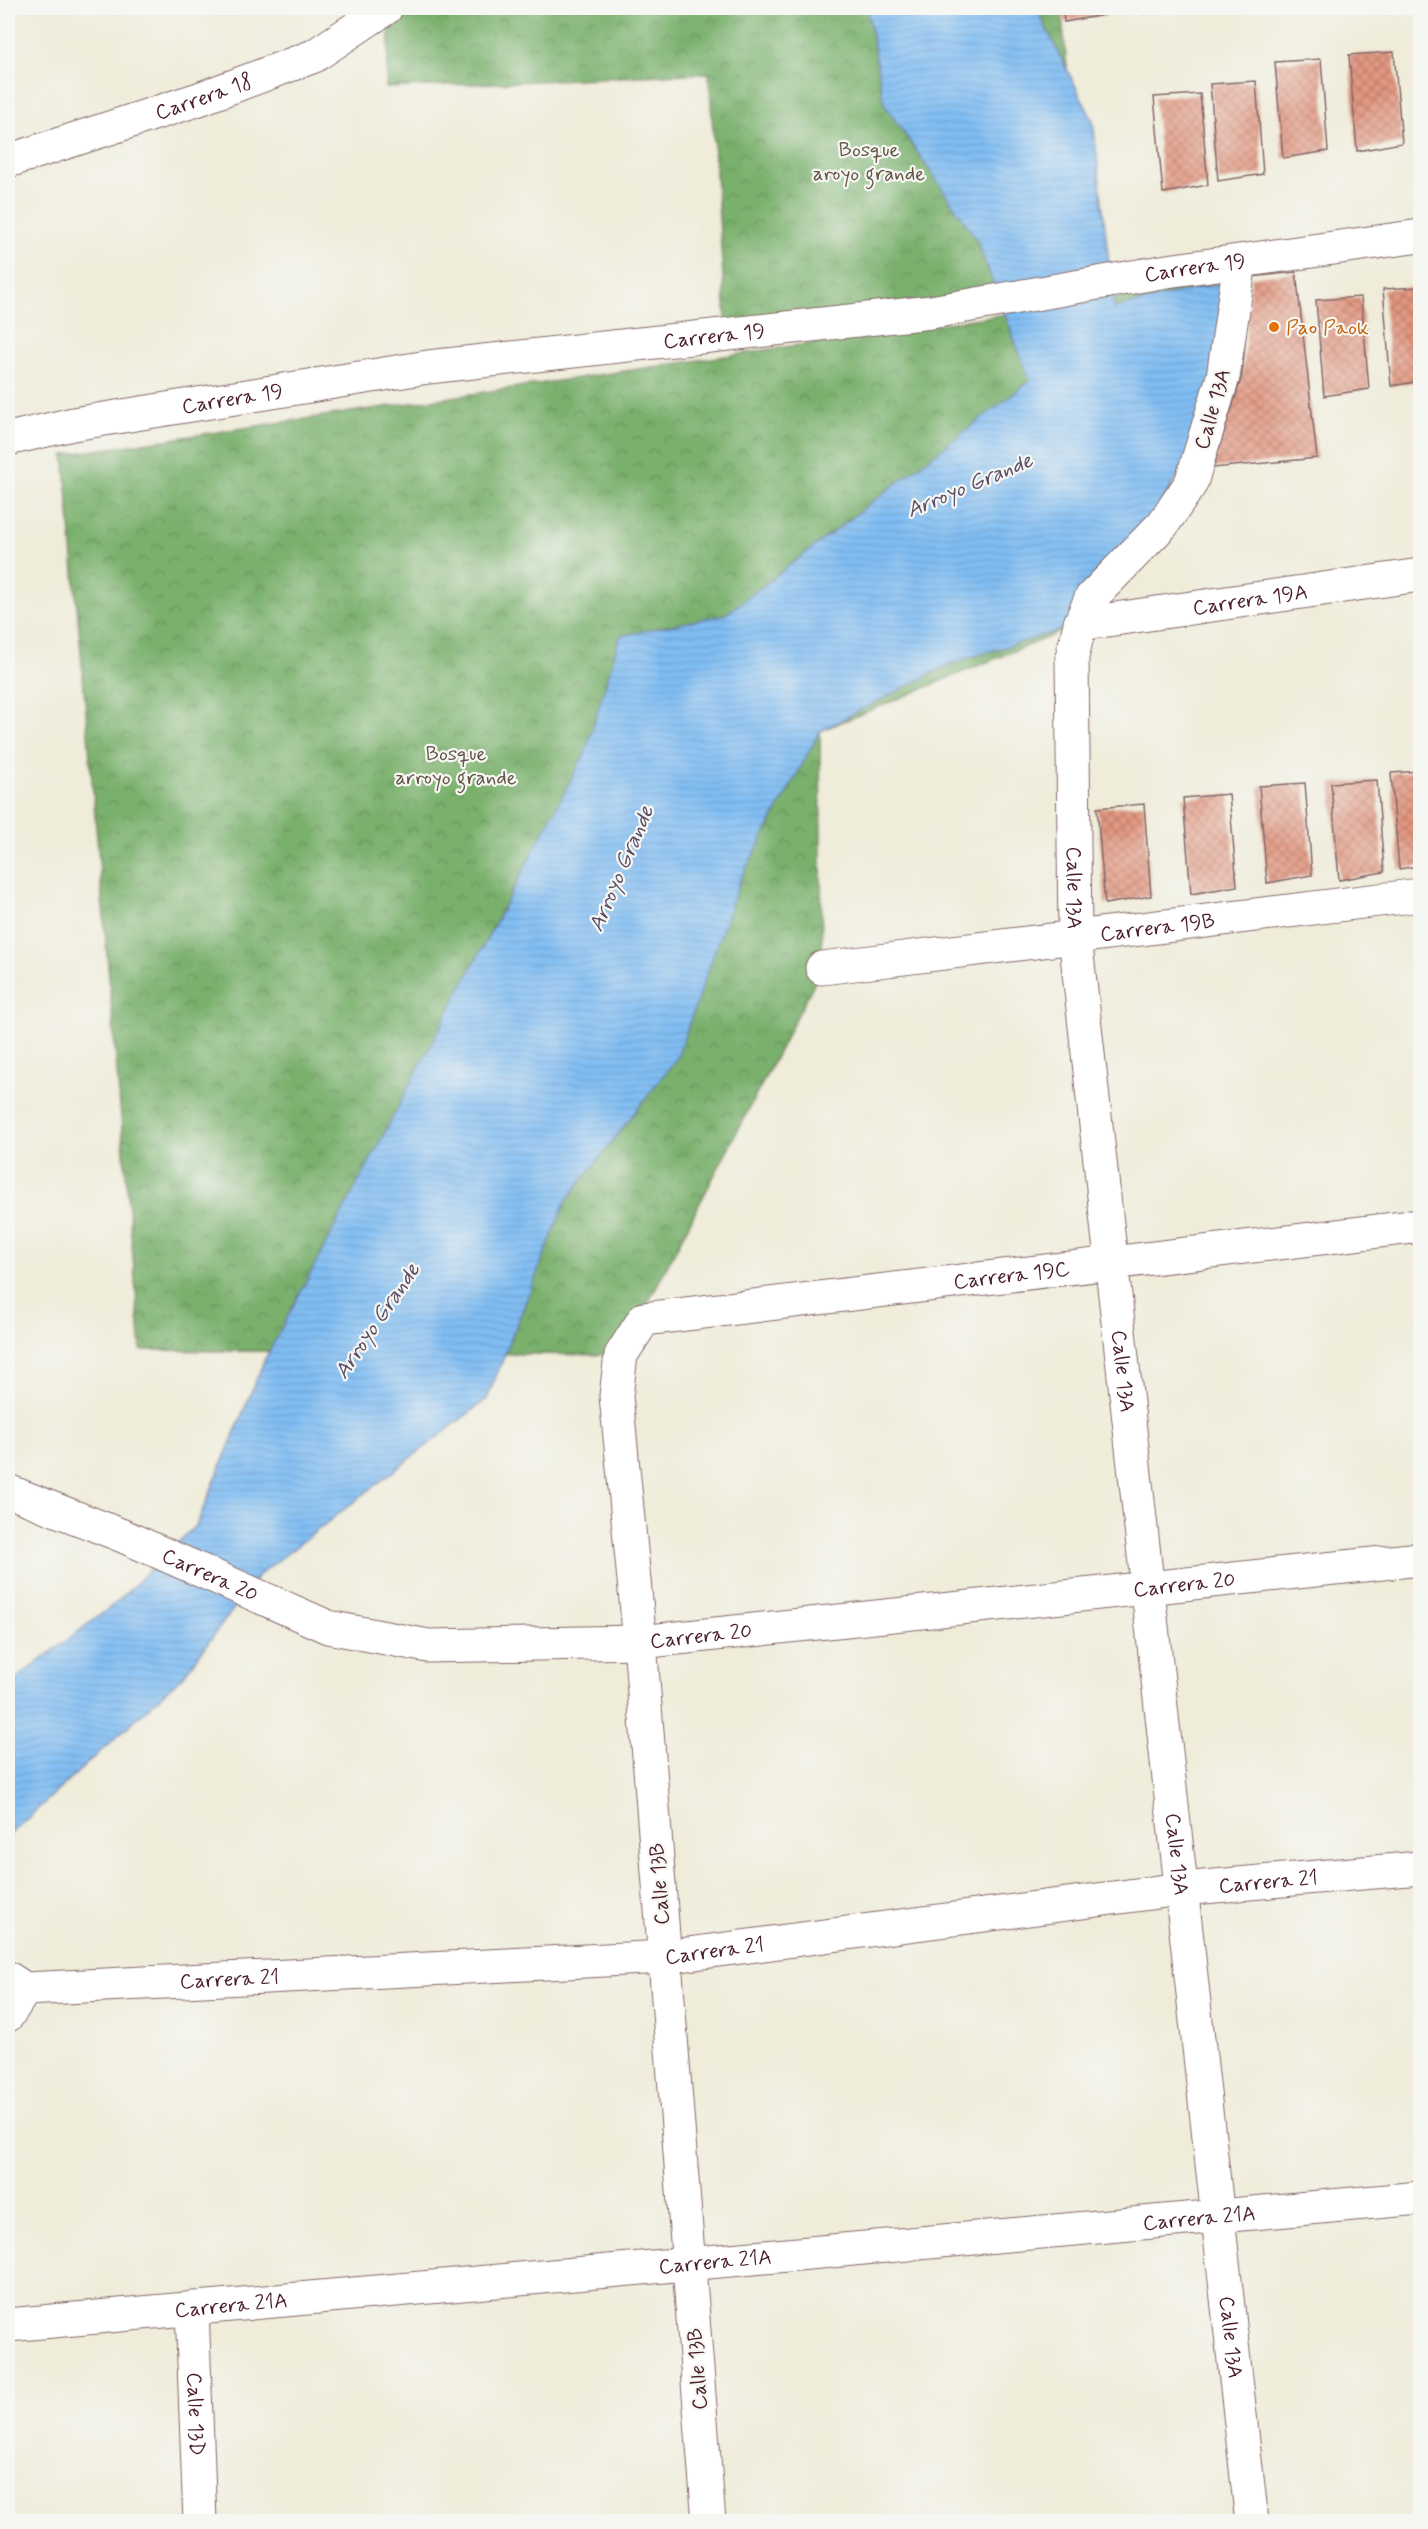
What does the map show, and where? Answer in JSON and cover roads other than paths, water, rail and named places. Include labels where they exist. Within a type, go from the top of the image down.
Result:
[{"type":"street","name":"Carrera 18","points":[[8,161],[199,99],[314,56],[386,8]]},
{"type":"street","name":"Carrera 19","points":[[8,439],[72,424],[428,368],[930,312],[1167,271],[1420,237]]},
{"type":"street","name":"Calle 13A","points":[[1240,261],[1223,377],[1191,483],[1163,524],[1091,598],[1080,624],[1072,657],[1075,937],[1252,2522]]},
{"type":"street","name":"Carrera 19A","points":[[1080,624],[1420,575]]},
{"type":"street","name":"Carrera 19B","points":[[822,968],[1420,895]]},
{"type":"street","name":"Carrera 19C","points":[[621,1355],[644,1319],[1420,1226]]},
{"type":"street","name":"Calle 13B","points":[[621,1355],[616,1395],[640,1642],[709,2522]]},
{"type":"street","name":"Carrera 20","points":[[8,1491],[123,1536],[328,1627],[428,1646],[640,1642],[1420,1559]]},
{"type":"street","name":"Carrera 21","points":[[13,1994],[665,1957],[1181,1889],[1420,1868]]},
{"type":"street","name":"Carrera 21A","points":[[8,2325],[1420,2198]]},
{"type":"street","name":"Calle 13D","points":[[192,2308],[200,2522]]},
{"type":"water","name":"Arroyo Grande","points":[[867,8],[1038,8],[1093,121],[1114,308],[1237,279],[1202,440],[1080,624],[952,663],[820,731],[740,880],[677,1058],[566,1201],[487,1399],[258,1576],[184,1675],[8,1836],[8,1685],[117,1602],[197,1524],[264,1361],[585,753],[620,636],[726,614],[1030,381],[976,238],[884,104]]},
{"type":"place","name":"Pao Paok","points":[[1274,327]]},
{"type":"park label","name":"Bosque aroyo grande","points":[[869,161]]},
{"type":"park label","name":"Bosque arroyo grande","points":[[456,765]]}]
